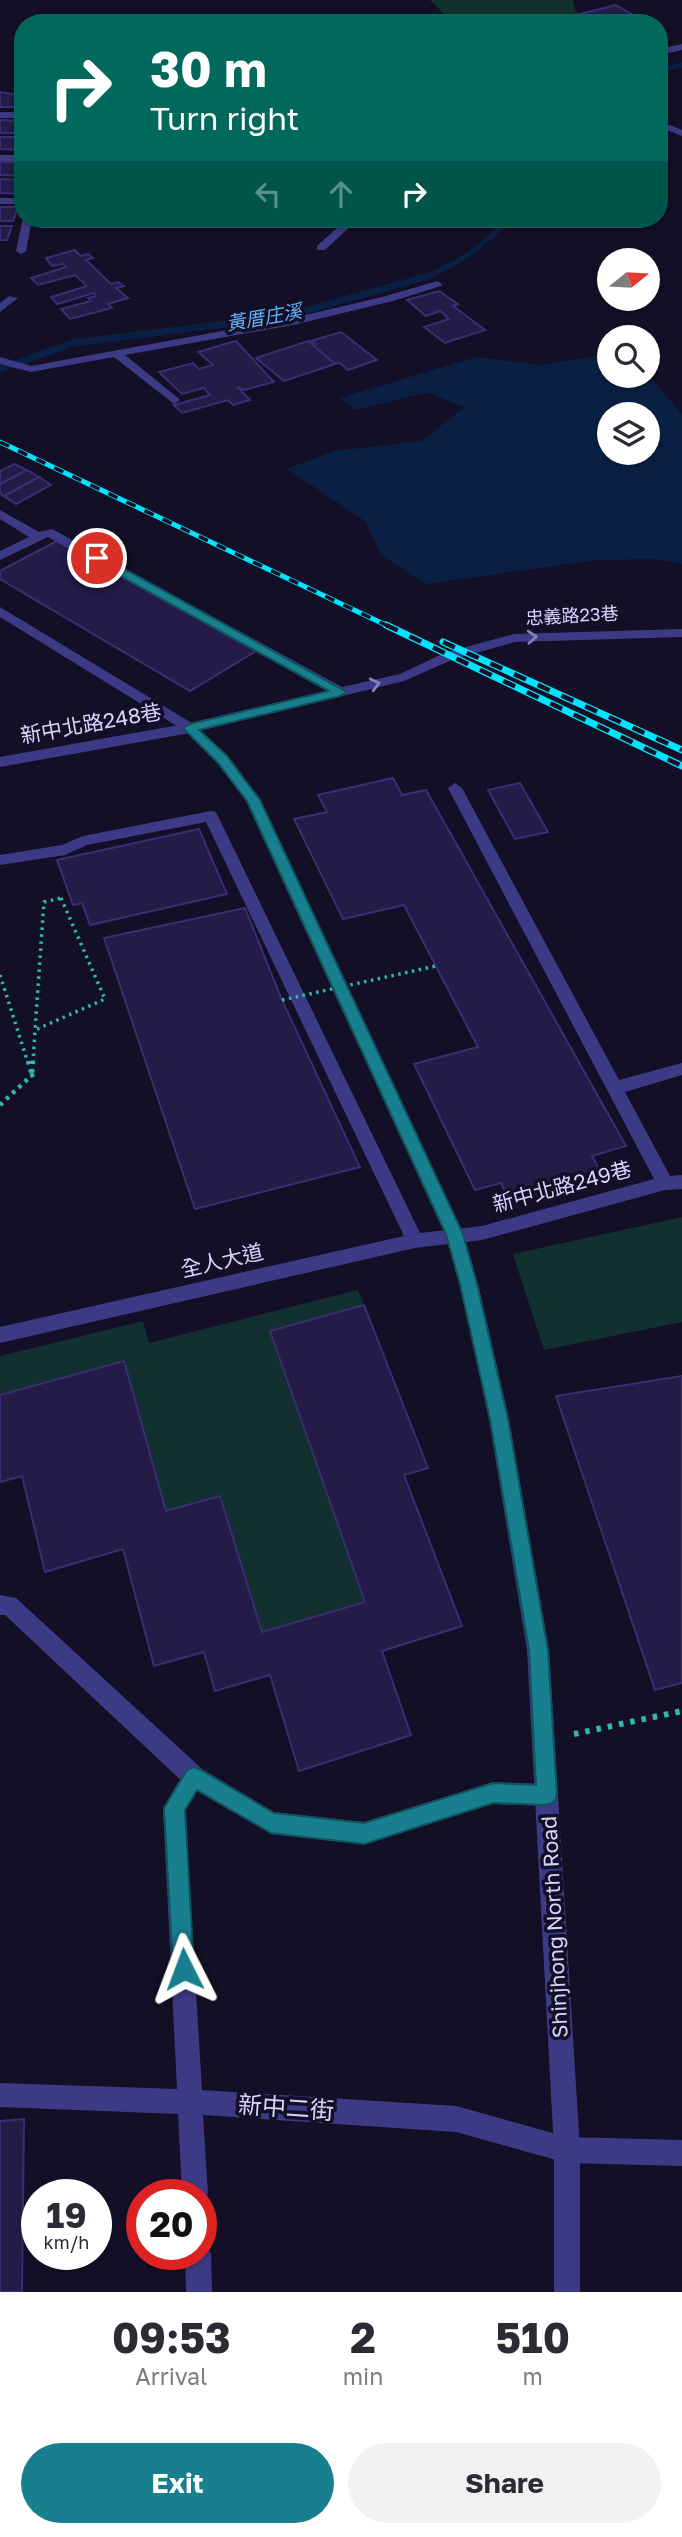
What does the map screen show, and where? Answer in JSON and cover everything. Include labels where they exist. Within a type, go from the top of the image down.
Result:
[{"type":"street","points":[[21,251],[25,228]]},
{"type":"street","points":[[321,248],[343,228]]},
{"type":"street","points":[[0,360],[31,369],[292,323],[394,299],[437,284]]},
{"type":"street","points":[[0,309],[13,298]]},
{"type":"street","points":[[116,353],[174,400]]},
{"type":"street","points":[[0,514],[39,537]]},
{"type":"street","points":[[0,556],[48,532],[340,692]]},
{"type":"street","name":"Shinjhong North Road","points":[[0,611],[190,728],[223,760],[253,800],[454,1234],[469,1284],[499,1419],[538,1650],[567,2150],[567,2292]]},
{"type":"street","name":"忠義路23巷","points":[[340,692],[404,677],[449,656],[514,638],[656,632],[682,634]]},
{"type":"street","points":[[190,728],[340,692]]},
{"type":"street","name":"新中北路248巷","points":[[0,762],[190,728]]},
{"type":"street","points":[[455,788],[615,1088],[674,1182]]},
{"type":"street","points":[[0,860],[65,850],[83,841],[211,816],[415,1241]]},
{"type":"street","points":[[615,1088],[682,1069]]},
{"type":"street","name":"新中北路249巷","points":[[454,1234],[482,1233],[674,1182]]},
{"type":"street","name":"全人大道","points":[[0,1335],[454,1234]]},
{"type":"street","points":[[0,1605],[9,1605],[194,1777],[271,1823],[364,1833],[493,1793],[547,1795]]},
{"type":"street","points":[[194,1777],[174,1808],[194,2179]]},
{"type":"street","name":"新中二街","points":[[0,2095],[191,2102],[456,2119],[567,2150],[682,2153]]},
{"type":"street","points":[[198,2270],[199,2292]]},
{"type":"path","points":[[34,1078],[35,1030],[44,902],[61,898],[105,999],[35,1030]]},
{"type":"path","points":[[282,1000],[436,966]]},
{"type":"path","points":[[0,975],[34,1078]]},
{"type":"path","points":[[0,1105],[34,1078]]},
{"type":"path","points":[[574,1734],[682,1712]]},
{"type":"green space","points":[[430,0],[573,0],[575,10],[579,14],[444,14]]},
{"type":"green space","points":[[682,1217],[682,1322],[544,1350],[513,1254]]},
{"type":"green space","points":[[358,1290],[364,1305],[270,1331],[365,1602],[262,1632],[220,1496],[166,1511],[124,1361],[0,1395],[0,1356],[143,1321],[149,1343]]},
{"type":"water","points":[[597,356],[597,388],[659,388],[682,414],[682,564],[655,559],[597,560],[425,584],[381,555],[365,521],[287,469],[334,451],[421,441],[465,407],[427,393],[354,410],[340,398],[476,357],[541,365]]},
{"type":"building","points":[[616,5],[632,14],[580,14]]},
{"type":"building","points":[[0,92],[14,94],[14,107],[0,107]]},
{"type":"building","points":[[0,120],[14,121],[14,133],[0,133]]},
{"type":"building","points":[[0,137],[14,137],[14,150],[0,149]]},
{"type":"building","points":[[0,162],[14,162],[14,176],[0,175]]},
{"type":"building","points":[[0,179],[14,180],[14,194],[0,193]]},
{"type":"building","points":[[0,207],[14,207],[13,221],[0,221]]},
{"type":"building","points":[[0,226],[12,226],[7,240],[0,240]]},
{"type":"building","points":[[75,250],[80,256],[88,254],[93,258],[86,260],[111,284],[118,282],[124,286],[116,288],[128,298],[108,304],[112,308],[70,319],[61,309],[91,301],[88,298],[96,296],[94,293],[57,304],[51,297],[87,286],[75,275],[38,285],[31,278],[66,267],[63,264],[52,266],[46,258]]},
{"type":"building","points":[[439,291],[458,304],[453,306],[485,330],[445,343],[424,327],[449,319],[440,311],[426,316],[407,300]]},
{"type":"building","points":[[341,332],[377,360],[348,370],[340,363],[335,364],[311,341]]},
{"type":"building","points":[[236,341],[274,382],[244,390],[237,387],[250,400],[233,405],[228,400],[182,413],[174,405],[210,395],[204,388],[182,394],[159,372],[193,363],[199,369],[213,365],[198,352]]},
{"type":"building","points":[[308,341],[335,364],[284,381],[256,358]]},
{"type":"building","points":[[14,464],[27,470],[0,484],[0,471]]},
{"type":"building","points":[[27,470],[39,477],[4,496],[0,494],[0,484]]},
{"type":"building","points":[[39,477],[51,485],[16,504],[4,496]]},
{"type":"building","points":[[57,541],[256,651],[190,691],[0,579],[0,571]]},
{"type":"building","points":[[393,778],[402,795],[426,790],[626,1146],[592,1156],[604,1178],[511,1204],[501,1183],[475,1190],[414,1064],[478,1047],[404,905],[343,919],[294,819],[327,812],[318,795]]},
{"type":"building","points":[[520,783],[548,832],[515,839],[488,790]]},
{"type":"building","points":[[199,829],[227,894],[90,925],[82,903],[73,905],[57,860]]},
{"type":"building","points":[[245,908],[282,1000],[360,1167],[195,1209],[104,938]]},
{"type":"building","points":[[364,1305],[428,1468],[404,1475],[462,1626],[382,1651],[411,1735],[299,1771],[270,1675],[215,1691],[204,1652],[154,1666],[123,1549],[45,1572],[22,1476],[0,1482],[0,1395],[124,1361],[166,1511],[220,1496],[262,1632],[365,1602],[270,1331]]},
{"type":"building","points":[[682,1376],[682,1683],[655,1690],[556,1396]]},
{"type":"building","points":[[24,2119],[23,2179],[21,2179],[22,2292],[0,2292],[0,2121]]},
{"type":"waterway","name":"黃厝庄溪","points":[[668,68],[682,65]]},
{"type":"waterway","name":"黃厝庄溪","points":[[424,277],[468,254],[501,228]]},
{"type":"waterway","name":"黃厝庄溪","points":[[0,369],[73,343],[283,317],[424,277]]},
{"type":"waterway","name":"黃厝庄溪","points":[[420,279],[424,277]]},
{"type":"railway","points":[[0,442],[390,627]]},
{"type":"railway","points":[[386,625],[682,766]]},
{"type":"railway","points":[[443,642],[682,750]]},
{"type":"route","points":[[97,558],[340,692],[190,728],[223,760],[253,800],[454,1234],[469,1284],[499,1419],[538,1650],[547,1795],[493,1793],[364,1833],[271,1823],[194,1777],[174,1808],[184,1969]]}]
